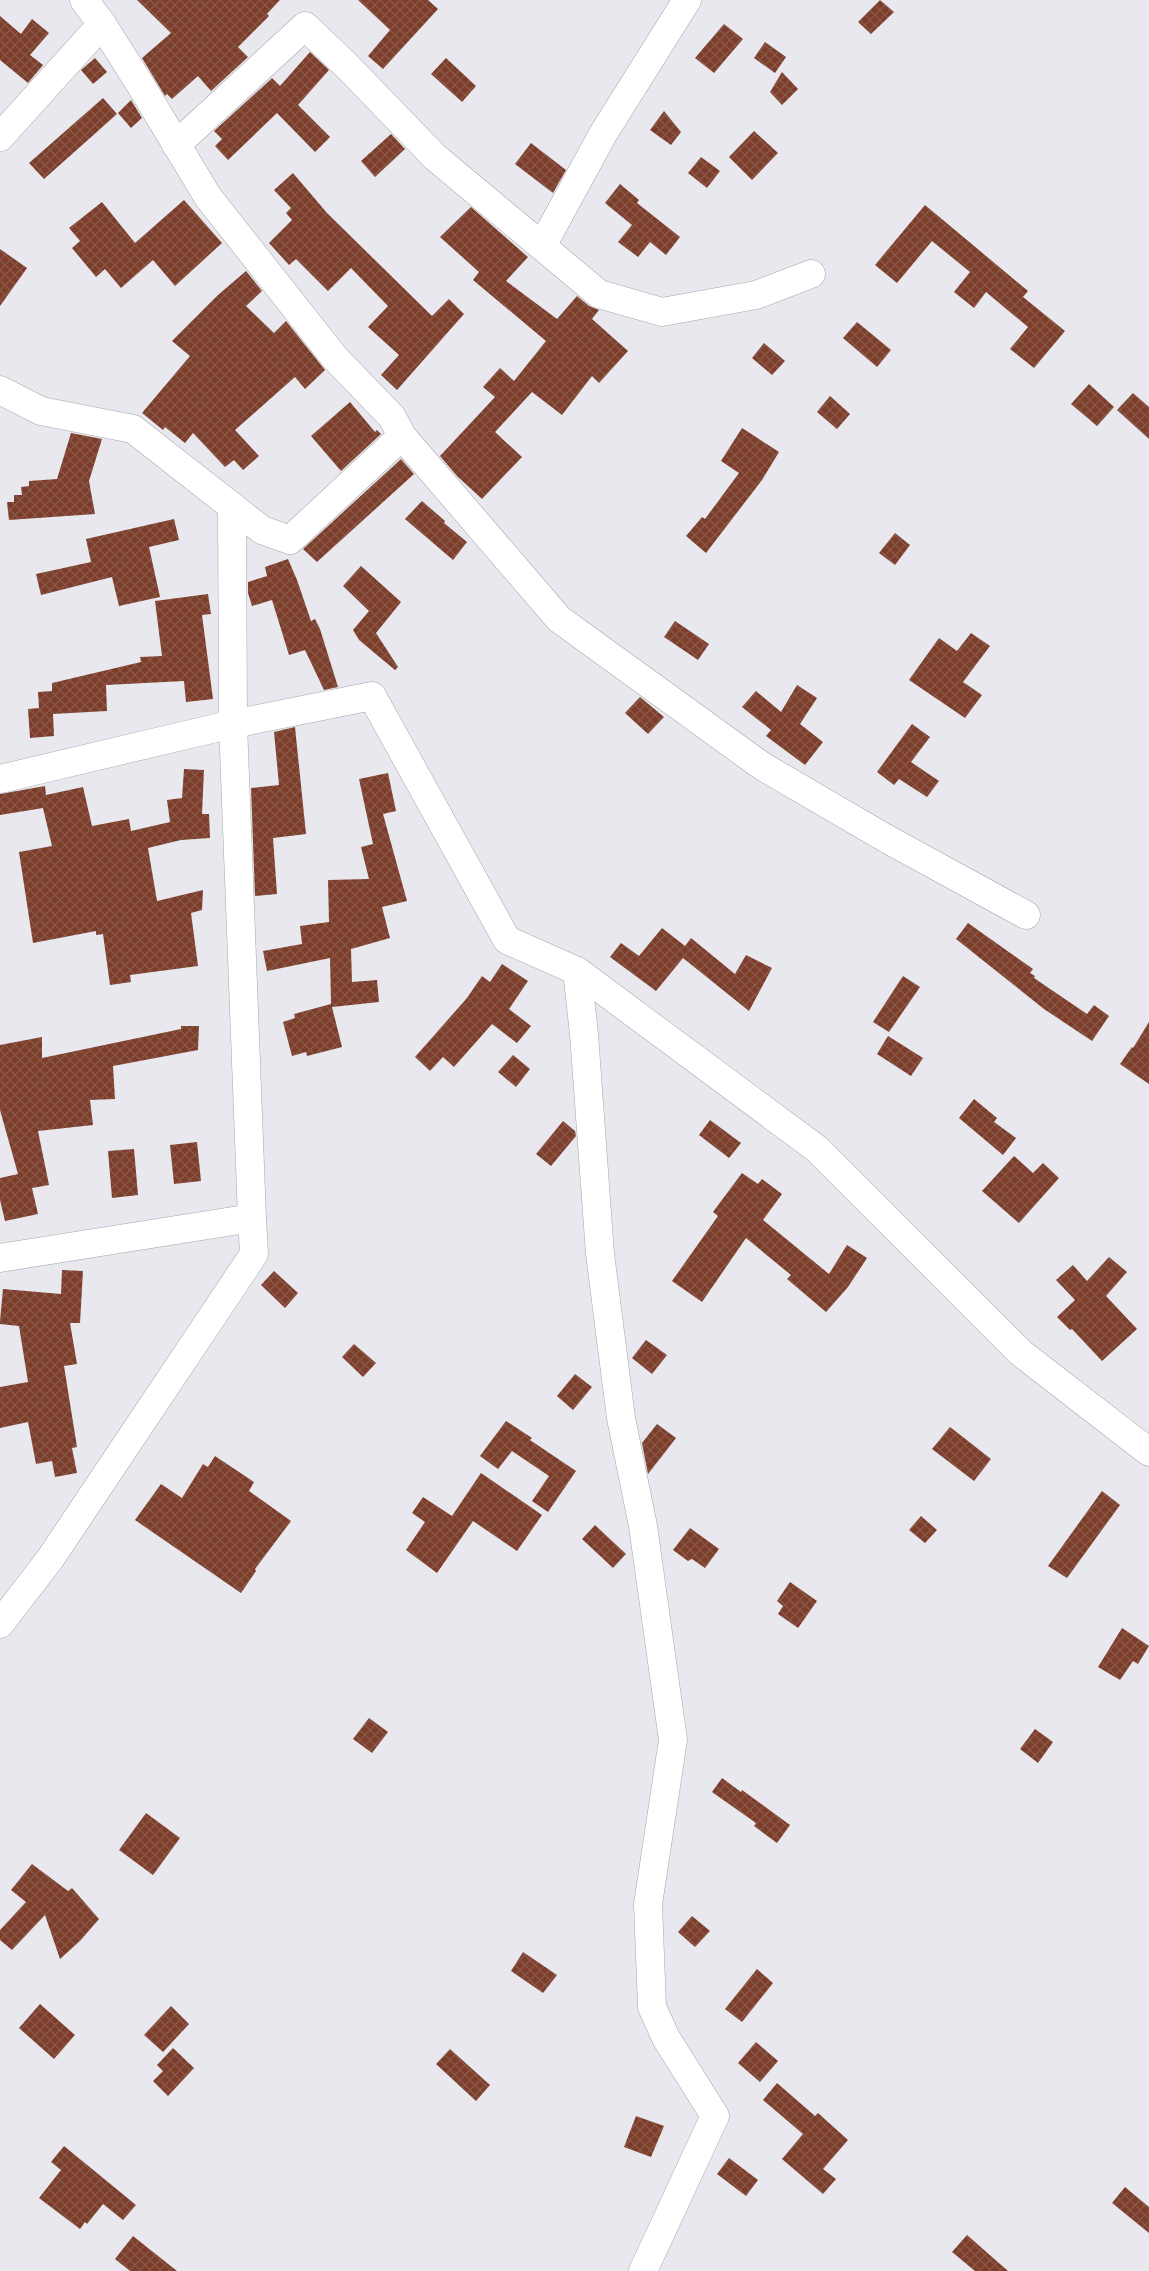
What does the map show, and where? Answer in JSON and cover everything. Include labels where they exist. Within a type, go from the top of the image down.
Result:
[{"type":"street","points":[[84,0],[102,24],[208,197],[254,258],[335,358],[392,416],[402,436],[559,619],[762,766],[887,839],[1026,915]]},
{"type":"street","points":[[542,246],[604,134],[687,0]]},
{"type":"street","points":[[0,137],[102,24]]},
{"type":"street","points":[[176,145],[305,26],[436,157],[599,294],[662,312],[756,294],[811,274]]},
{"type":"street","points":[[0,390],[40,411],[133,429],[262,530],[290,540],[402,436]]},
{"type":"street","points":[[0,1624],[50,1559],[254,1254],[233,724],[232,506]]},
{"type":"street","points":[[0,779],[233,724],[372,696],[508,940],[577,971],[817,1149],[1021,1353],[1149,1452]]},
{"type":"street","points":[[577,971],[584,1034],[600,1254],[621,1418],[644,1526],[673,1740],[648,1904],[652,2007],[666,2038],[715,2116],[643,2271]]},
{"type":"street","points":[[0,1258],[252,1218]]},
{"type":"building","points":[[137,0],[280,0],[267,14],[269,16],[238,47],[248,57],[211,91],[198,76],[172,99],[167,94],[165,96],[142,58],[171,33]]},
{"type":"building","points":[[358,0],[428,0],[438,9],[383,69],[368,56],[390,30]]},
{"type":"building","points":[[880,0],[894,12],[871,34],[858,22]]},
{"type":"building","points":[[0,16],[21,34],[32,19],[49,33],[30,55],[43,65],[28,83],[0,60]]},
{"type":"building","points":[[724,24],[743,39],[714,73],[695,58]]},
{"type":"building","points":[[765,42],[786,57],[775,73],[754,58]]},
{"type":"building","points":[[310,52],[329,70],[298,105],[330,137],[315,152],[277,113],[228,160],[215,146],[222,139],[214,131],[272,78],[280,86]]},
{"type":"building","points":[[95,58],[107,72],[93,84],[81,70]]},
{"type":"building","points":[[446,58],[476,86],[462,102],[431,74]]},
{"type":"building","points":[[782,72],[798,89],[782,105],[770,92]]},
{"type":"building","points":[[103,98],[117,114],[44,179],[29,163]]},
{"type":"building","points":[[131,100],[142,118],[131,128],[118,113]]},
{"type":"building","points":[[664,111],[681,132],[671,145],[650,130]]},
{"type":"building","points":[[754,131],[778,153],[752,180],[729,157]]},
{"type":"building","points":[[391,134],[405,149],[375,177],[361,161]]},
{"type":"building","points":[[531,143],[566,170],[553,193],[515,164]]},
{"type":"building","points":[[701,157],[720,171],[707,188],[688,173]]},
{"type":"building","points":[[293,173],[327,213],[432,316],[449,299],[464,314],[397,390],[381,375],[399,355],[368,327],[388,306],[351,268],[328,291],[296,259],[289,265],[269,243],[292,220],[286,213],[291,208],[274,190]]},
{"type":"building","points":[[620,184],[639,200],[637,203],[680,237],[666,255],[650,242],[638,257],[618,242],[632,225],[605,203]]},
{"type":"building","points":[[184,200],[222,243],[175,286],[153,260],[121,288],[105,269],[96,277],[72,248],[80,241],[69,228],[102,202],[135,243]]},
{"type":"building","points":[[925,205],[1028,291],[1023,297],[1065,331],[1034,368],[1010,349],[1028,327],[986,292],[974,308],[954,292],[970,272],[932,241],[897,283],[875,265]]},
{"type":"building","points":[[471,207],[528,257],[506,281],[557,319],[577,296],[589,306],[599,310],[592,319],[628,351],[599,383],[592,376],[562,415],[532,392],[495,432],[522,457],[482,499],[457,476],[440,456],[495,397],[483,387],[500,368],[514,381],[546,341],[473,280],[479,272],[440,237]]},
{"type":"building","points":[[0,249],[27,268],[0,306]]},
{"type":"building","points":[[246,271],[262,291],[246,306],[274,333],[286,321],[325,370],[305,389],[295,377],[235,430],[259,456],[243,470],[234,460],[225,467],[193,433],[185,443],[165,427],[163,430],[142,413],[190,356],[172,341],[218,295]]},
{"type":"building","points":[[857,322],[891,350],[877,367],[843,338]]},
{"type":"building","points":[[764,343],[785,361],[772,375],[752,358]]},
{"type":"building","points":[[1089,384],[1114,407],[1097,426],[1071,404]]},
{"type":"building","points":[[1133,393],[1149,407],[1149,439],[1117,410]]},
{"type":"building","points":[[830,396],[850,414],[837,429],[817,412]]},
{"type":"building","points":[[350,402],[375,432],[377,430],[381,434],[341,471],[311,436]]},
{"type":"building","points":[[742,428],[779,452],[762,480],[706,553],[686,536],[702,517],[705,519],[739,473],[721,461]]},
{"type":"building","points":[[71,433],[102,439],[89,481],[95,514],[9,520],[7,502],[14,502],[14,495],[22,495],[21,487],[29,486],[29,481],[57,479]]},
{"type":"building","points":[[401,459],[414,474],[317,562],[303,549]]},
{"type":"building","points":[[422,501],[467,542],[453,560],[405,519]]},
{"type":"building","points":[[174,519],[179,540],[149,547],[160,597],[119,606],[112,577],[41,595],[36,574],[91,562],[86,539]]},
{"type":"building","points":[[895,533],[910,545],[895,565],[879,553]]},
{"type":"building","points":[[288,559],[311,621],[315,619],[320,629],[338,687],[324,690],[305,650],[289,655],[272,600],[252,606],[248,593],[248,582],[267,576],[265,567]]},
{"type":"building","points":[[361,566],[401,602],[376,633],[398,667],[395,670],[359,640],[353,630],[369,611],[343,586]]},
{"type":"building","points":[[208,594],[211,614],[202,615],[213,699],[186,702],[184,681],[106,685],[107,711],[53,714],[54,736],[30,738],[28,709],[39,708],[38,692],[52,691],[52,683],[141,662],[140,657],[162,656],[155,601]]},
{"type":"building","points":[[675,621],[709,644],[698,660],[664,637]]},
{"type":"building","points":[[971,633],[990,646],[963,682],[982,695],[965,718],[909,680],[939,638],[957,651]]},
{"type":"building","points":[[797,685],[817,698],[800,724],[823,742],[805,765],[766,736],[771,730],[742,707],[756,691],[781,712]]},
{"type":"building","points":[[640,697],[664,717],[648,734],[625,713]]},
{"type":"building","points":[[912,724],[930,737],[911,762],[939,781],[927,797],[899,779],[894,785],[877,772]]},
{"type":"building","points":[[295,727],[306,834],[273,838],[277,894],[255,896],[251,788],[279,785],[274,732]]},
{"type":"building","points":[[184,769],[204,770],[202,814],[209,814],[210,838],[181,840],[148,848],[157,901],[203,890],[202,910],[191,913],[198,966],[130,975],[131,982],[110,985],[103,934],[96,935],[96,931],[33,943],[19,852],[52,846],[43,808],[0,815],[0,794],[45,786],[46,795],[83,787],[92,826],[129,819],[131,831],[170,822],[167,800],[182,798]]},
{"type":"building","points":[[388,773],[396,811],[383,814],[407,901],[382,907],[390,938],[351,949],[352,982],[377,980],[379,1002],[332,1007],[342,1047],[307,1056],[306,1052],[292,1056],[283,1022],[295,1018],[294,1014],[331,1004],[330,958],[267,971],[263,951],[302,944],[300,926],[329,922],[328,880],[369,879],[361,847],[373,844],[359,779]]},
{"type":"building","points":[[968,923],[1033,969],[1030,973],[1035,976],[1034,978],[1087,1014],[1094,1005],[1109,1016],[1092,1041],[1044,1009],[956,939]]},
{"type":"building","points":[[662,928],[685,946],[691,938],[735,974],[746,955],[772,968],[749,1011],[683,958],[656,991],[610,957],[621,943],[639,956]]},
{"type":"building","points":[[502,964],[528,981],[509,1009],[531,1026],[517,1043],[492,1024],[454,1067],[443,1057],[430,1071],[415,1057],[467,998],[482,976],[490,982]]},
{"type":"building","points":[[903,976],[920,987],[889,1032],[873,1022]]},
{"type":"building","points":[[1149,1022],[1149,1084],[1120,1064],[1133,1048]]},
{"type":"building","points":[[181,1026],[199,1026],[198,1050],[113,1066],[115,1099],[90,1100],[93,1125],[38,1131],[49,1185],[32,1188],[38,1214],[5,1221],[0,1200],[0,1178],[18,1174],[0,1110],[0,1045],[42,1037],[42,1058],[181,1029]]},
{"type":"building","points":[[888,1036],[923,1058],[911,1076],[877,1054]]},
{"type":"building","points":[[513,1055],[530,1069],[516,1087],[498,1072]]},
{"type":"building","points":[[974,1099],[997,1118],[994,1122],[1016,1138],[1003,1155],[959,1118]]},
{"type":"building","points":[[710,1120],[741,1143],[729,1158],[699,1135]]},
{"type":"building","points":[[563,1121],[575,1131],[576,1136],[551,1166],[536,1154]]},
{"type":"building","points":[[197,1142],[201,1181],[174,1184],[170,1145]]},
{"type":"building","points":[[134,1149],[138,1195],[112,1198],[108,1151]]},
{"type":"building","points":[[1014,1156],[1033,1173],[1043,1163],[1059,1178],[1019,1223],[982,1191]]},
{"type":"building","points":[[742,1173],[758,1184],[762,1179],[782,1194],[763,1220],[829,1274],[847,1245],[867,1258],[848,1287],[826,1312],[787,1279],[791,1275],[746,1238],[702,1302],[672,1281],[718,1216],[713,1212]]},
{"type":"building","points":[[1109,1257],[1127,1272],[1106,1296],[1137,1329],[1102,1361],[1072,1329],[1070,1330],[1057,1317],[1075,1300],[1056,1280],[1073,1265],[1087,1281]]},
{"type":"building","points":[[62,1270],[83,1271],[80,1323],[70,1323],[77,1364],[64,1366],[77,1447],[72,1448],[77,1473],[55,1477],[52,1461],[36,1464],[28,1422],[0,1428],[0,1387],[28,1382],[19,1326],[0,1324],[0,1321],[3,1289],[61,1294]]},
{"type":"building","points":[[274,1271],[298,1293],[285,1308],[261,1285]]},
{"type":"building","points":[[646,1340],[667,1355],[652,1374],[632,1358]]},
{"type":"building","points":[[354,1344],[376,1363],[363,1377],[342,1357]]},
{"type":"building","points":[[575,1374],[592,1387],[573,1410],[557,1396]]},
{"type":"building","points":[[506,1421],[532,1438],[530,1440],[576,1471],[548,1512],[532,1501],[549,1476],[512,1451],[498,1469],[480,1456]]},
{"type":"building","points":[[657,1424],[676,1438],[648,1474],[642,1443]]},
{"type":"building","points":[[950,1427],[991,1459],[974,1481],[932,1449]]},
{"type":"building","points":[[215,1456],[254,1482],[249,1491],[291,1521],[255,1569],[256,1571],[241,1593],[135,1520],[161,1484],[182,1498],[203,1464],[208,1467]]},
{"type":"building","points":[[481,1473],[542,1515],[517,1551],[473,1521],[437,1573],[406,1550],[425,1522],[412,1513],[423,1497],[452,1516]]},
{"type":"building","points":[[1102,1491],[1120,1505],[1067,1578],[1048,1566]]},
{"type":"building","points":[[921,1516],[937,1530],[925,1543],[909,1530]]},
{"type":"building","points":[[595,1525],[626,1554],[613,1568],[582,1539]]},
{"type":"building","points":[[690,1528],[719,1549],[705,1568],[692,1559],[688,1561],[673,1550]]},
{"type":"building","points":[[790,1582],[817,1601],[798,1628],[778,1614],[783,1606],[777,1601]]},
{"type":"building","points":[[1122,1628],[1149,1646],[1138,1664],[1133,1661],[1120,1680],[1098,1667]]},
{"type":"building","points":[[369,1718],[388,1732],[372,1753],[353,1739]]},
{"type":"building","points":[[1035,1729],[1053,1742],[1038,1763],[1020,1749]]},
{"type":"building","points":[[722,1778],[741,1792],[742,1790],[790,1825],[777,1843],[754,1826],[756,1823],[712,1792]]},
{"type":"building","points":[[146,1813],[180,1838],[153,1875],[119,1850]]},
{"type":"building","points":[[32,1864],[68,1891],[72,1888],[99,1919],[80,1941],[60,1959],[45,1915],[12,1950],[0,1940],[0,1930],[26,1902],[11,1890]]},
{"type":"building","points":[[692,1916],[710,1931],[695,1947],[678,1932]]},
{"type":"building","points":[[523,1952],[557,1975],[543,1993],[511,1971]]},
{"type":"building","points":[[757,1969],[773,1983],[742,2022],[725,2009]]},
{"type":"building","points":[[40,2004],[75,2035],[54,2059],[19,2028]]},
{"type":"building","points":[[171,2006],[189,2024],[163,2052],[144,2035]]},
{"type":"building","points":[[756,2042],[778,2061],[760,2082],[738,2063]]},
{"type":"building","points":[[173,2048],[194,2068],[168,2096],[153,2081],[163,2071],[157,2065]]},
{"type":"building","points":[[450,2049],[490,2085],[476,2101],[436,2064]]},
{"type":"building","points":[[777,2083],[815,2116],[818,2113],[848,2140],[823,2169],[836,2179],[823,2194],[782,2159],[803,2134],[763,2100]]},
{"type":"building","points":[[636,2116],[664,2126],[651,2157],[624,2147]]},
{"type":"building","points":[[64,2146],[136,2205],[123,2220],[103,2204],[87,2224],[85,2222],[80,2229],[39,2198],[61,2170],[51,2162]]},
{"type":"building","points":[[729,2158],[758,2180],[746,2196],[717,2174]]},
{"type":"building","points":[[1125,2187],[1149,2207],[1149,2233],[1112,2203]]},
{"type":"building","points":[[967,2235],[1008,2271],[975,2271],[952,2252]]},
{"type":"building","points":[[133,2236],[177,2271],[130,2271],[115,2259]]}]
